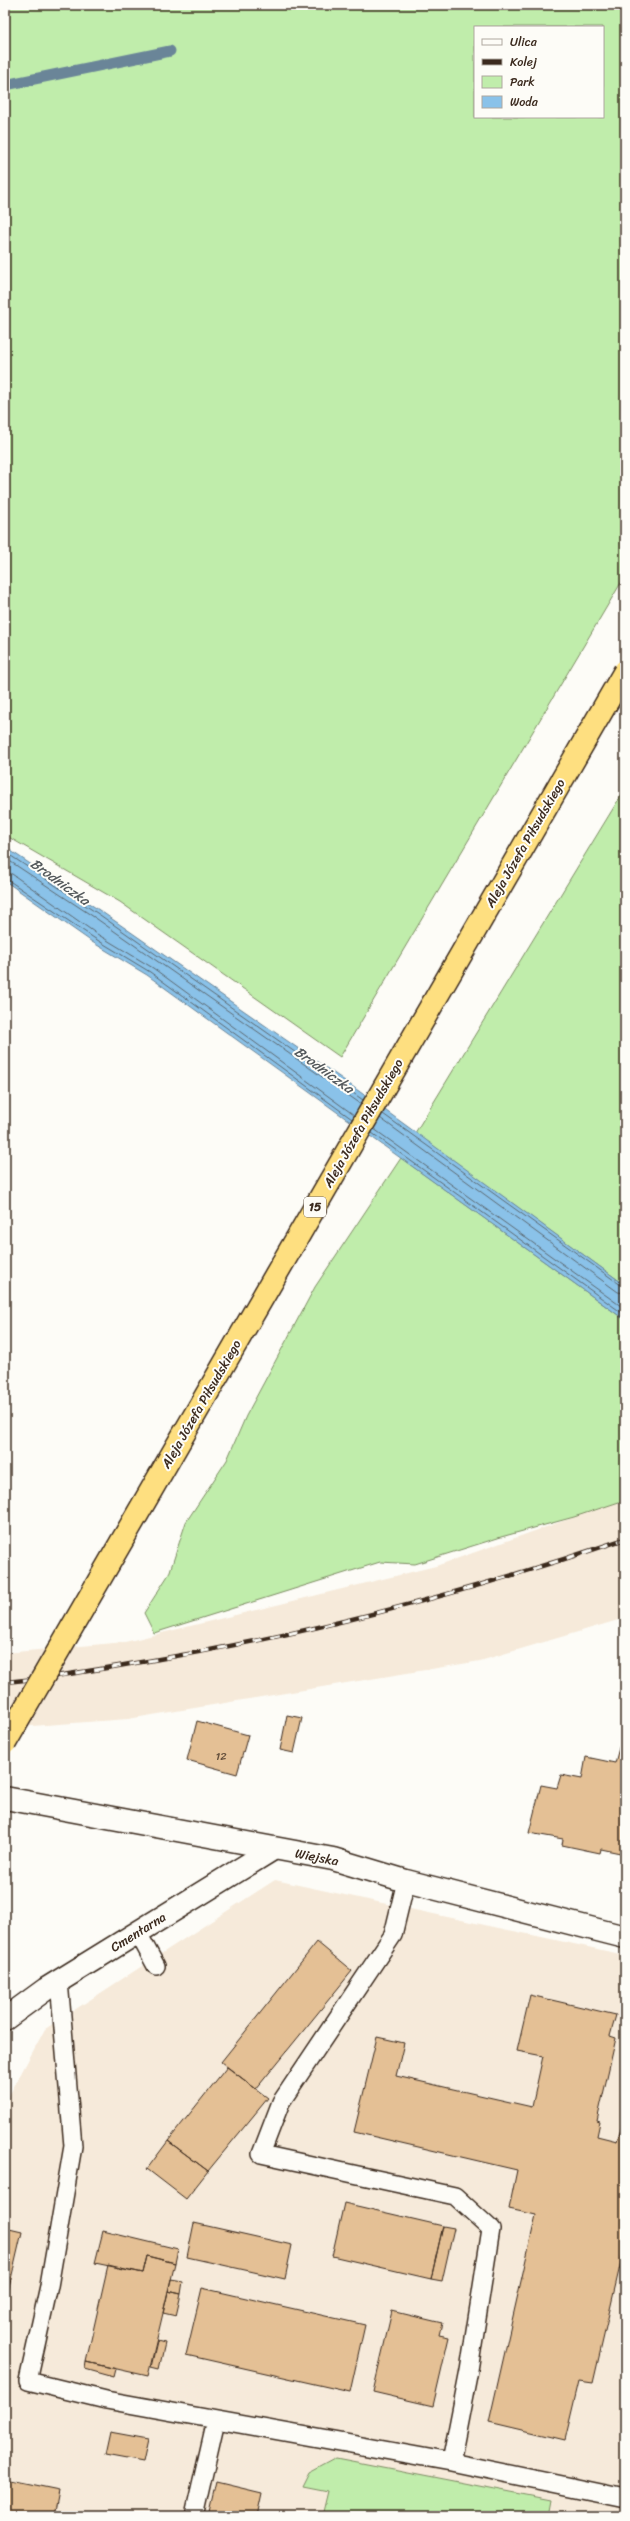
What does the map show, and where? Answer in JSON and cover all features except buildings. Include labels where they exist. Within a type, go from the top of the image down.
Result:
[{"type":"main road","name":"Aleja Józefa Piłsudskiego","points":[[5,1742],[625,671]]},
{"type":"street","name":"Wiejska","points":[[5,1798],[108,1815],[273,1849],[333,1859],[406,1881],[625,1937]]},
{"type":"street","name":"Cmentarna","points":[[5,2019],[59,1981],[273,1849]]},
{"type":"lane","points":[[406,1881],[393,1935],[281,2102],[261,2154],[455,2196],[491,2229],[469,2370],[451,2462]]},
{"type":"lane","points":[[138,1933],[156,1966]]},
{"type":"lane","points":[[59,1981],[73,2146],[49,2286],[28,2381],[106,2400],[451,2462],[625,2498]]},
{"type":"lane","points":[[194,2516],[216,2420]]},
{"type":"shaded area","points":[[625,1499],[625,1618],[480,1661],[128,1719],[5,1728],[5,1653],[125,1642],[436,1566]]},
{"type":"shaded area","points":[[275,1880],[625,1955],[625,2516],[5,2516],[5,2103],[45,2029]]},
{"type":"green space","points":[[5,5],[625,5],[625,576],[340,1057],[120,902],[5,835]]},
{"type":"green space","points":[[625,789],[625,1285],[415,1133]]},
{"type":"green space","points":[[401,1158],[625,1320],[625,1500],[574,1517],[501,1537],[415,1564],[380,1562],[154,1633],[144,1613],[169,1574],[186,1522],[227,1460],[246,1416],[315,1287]]},
{"type":"green space","points":[[336,2458],[552,2500],[549,2516],[322,2516],[328,2491],[303,2486],[310,2472]]},
{"type":"water","name":"Brodniczka","points":[[5,847],[102,912],[345,1081],[625,1285],[625,1320],[147,975],[92,942],[5,881]]},
{"type":"waterway","points":[[5,85],[170,51]]},
{"type":"railway","points":[[5,1682],[59,1676],[148,1661],[329,1625],[508,1577],[625,1539]]}]
